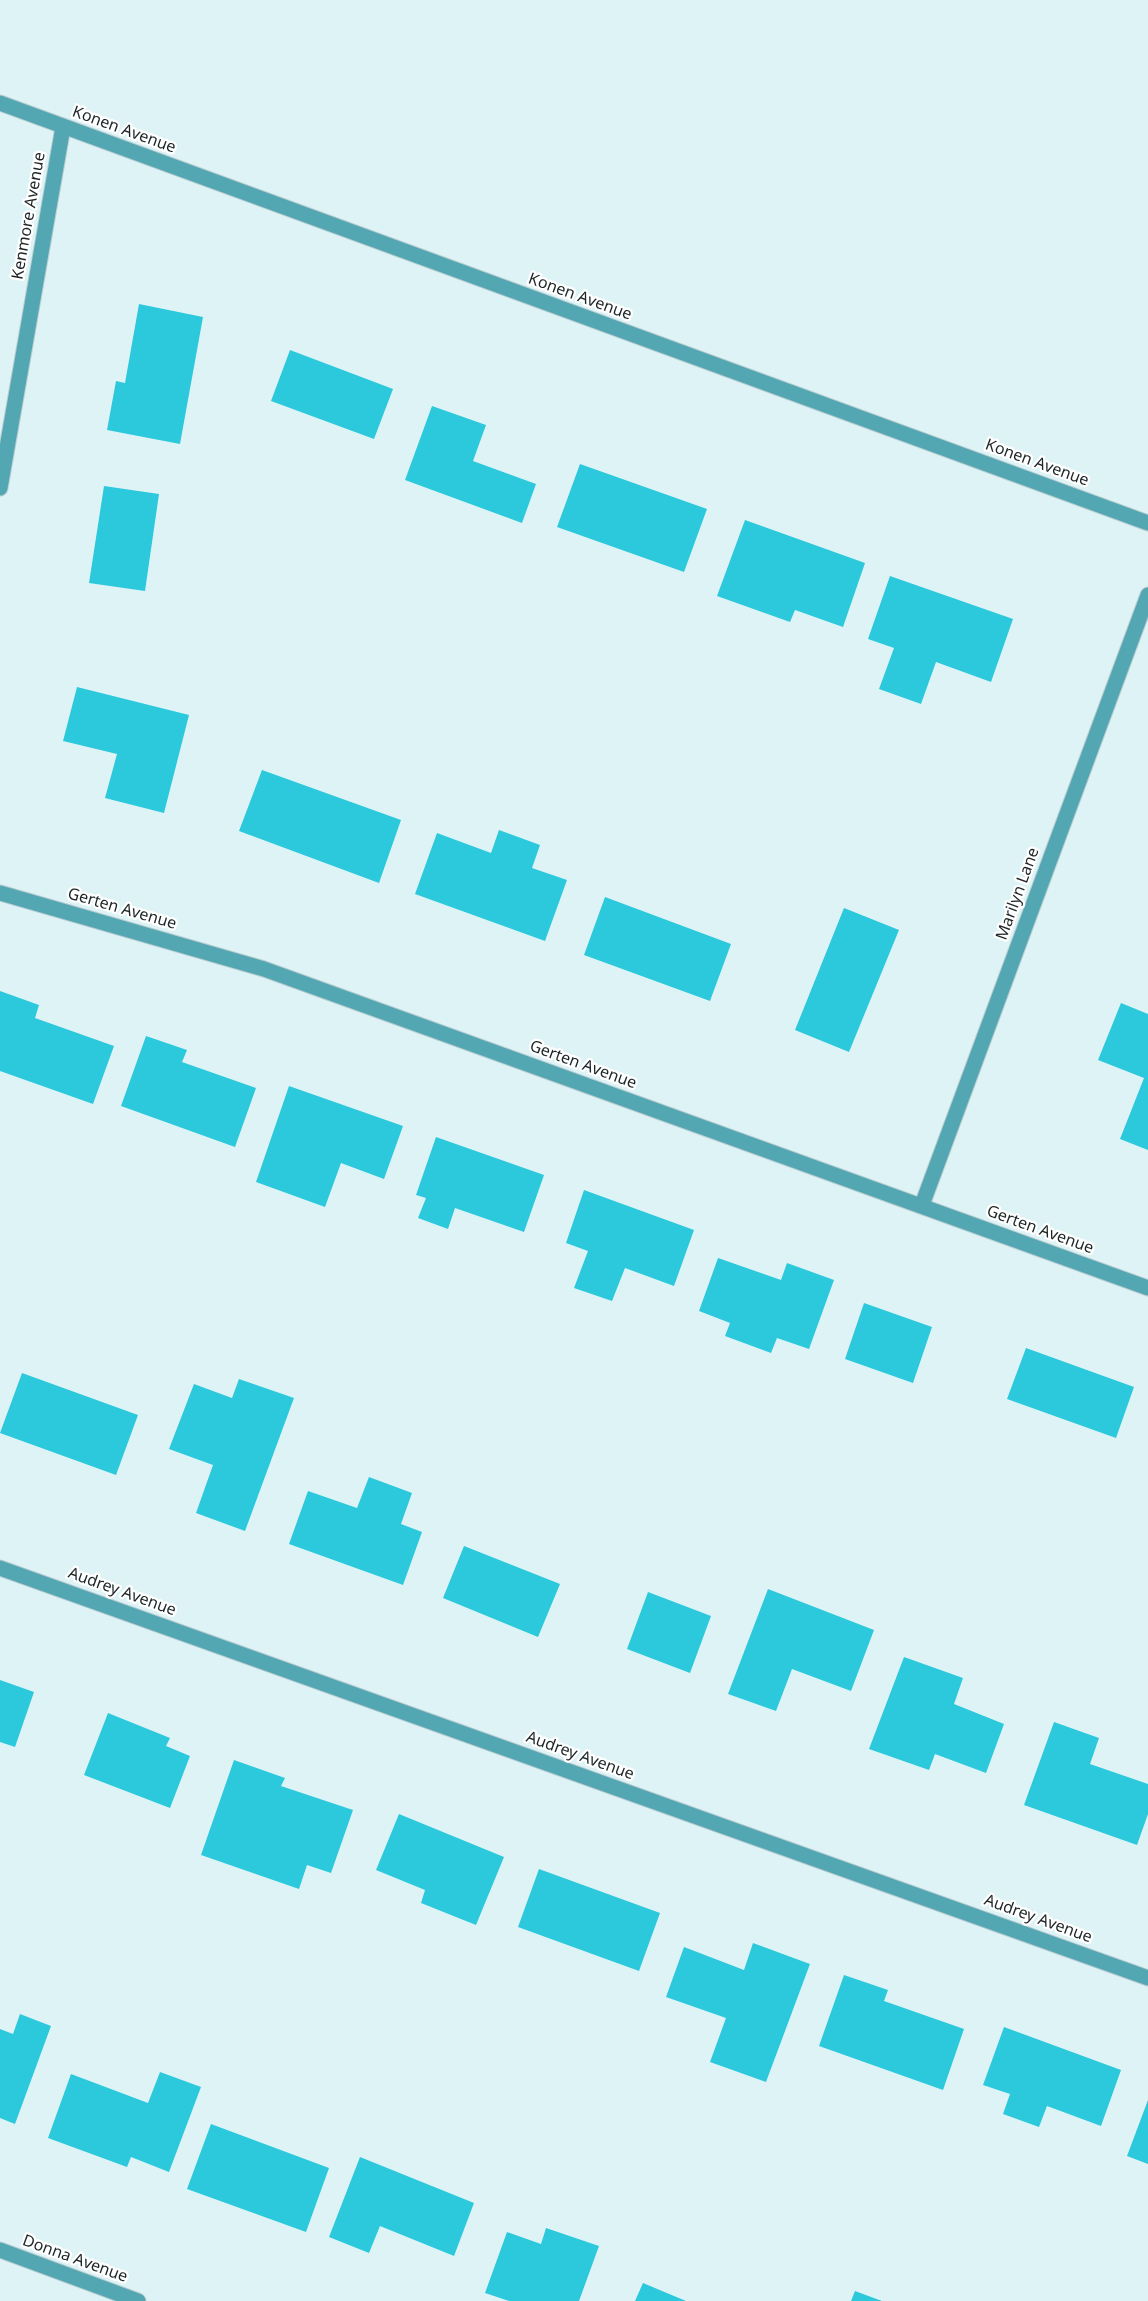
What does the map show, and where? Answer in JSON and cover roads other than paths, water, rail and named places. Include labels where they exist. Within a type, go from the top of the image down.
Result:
[{"type":"street","name":"Konen Avenue","points":[[0,104],[1148,523]]},
{"type":"street","name":"Kenmore Avenue","points":[[0,488],[63,127]]},
{"type":"street","name":"Marilyn Lane","points":[[922,1205],[1148,595]]},
{"type":"street","name":"Gerten Avenue","points":[[0,893],[264,969],[1148,1288]]},
{"type":"street","name":"Audrey Avenue","points":[[0,1568],[1148,1978]]},
{"type":"street","name":"Donna Avenue","points":[[0,2250],[138,2301]]}]
